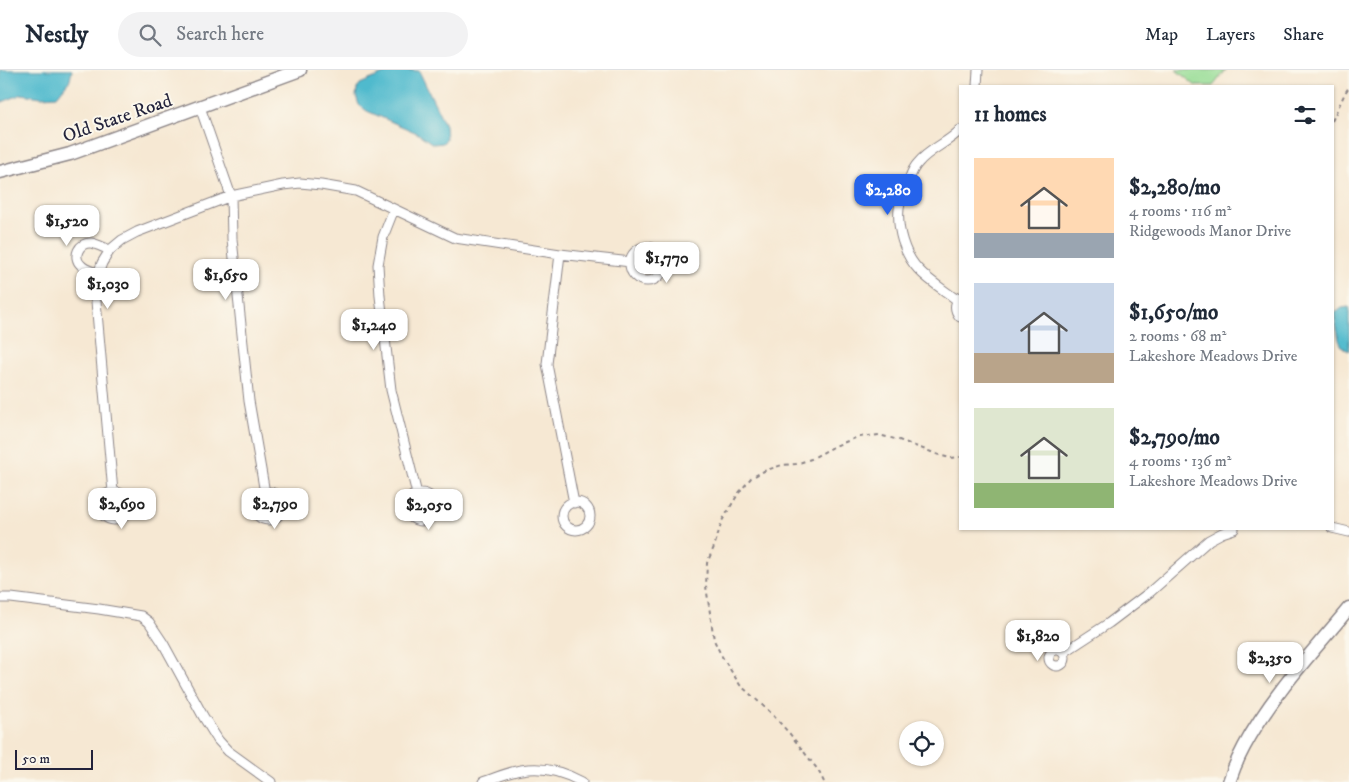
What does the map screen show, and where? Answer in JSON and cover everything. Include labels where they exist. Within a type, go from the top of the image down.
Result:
[{"type":"street","name":"Old State Road","points":[[0,172],[70,154],[300,70]]},
{"type":"street","points":[[977,85],[978,70]]},
{"type":"street","points":[[200,108],[230,196],[232,239],[248,393],[265,493]]},
{"type":"street","points":[[959,131],[918,163],[902,194],[899,209],[903,242],[909,255],[917,268],[929,280],[958,298],[956,309],[959,315]]},
{"type":"street","points":[[113,492],[95,290],[102,263],[110,250],[122,240],[137,232],[230,196],[300,183],[356,191],[455,238],[560,254],[631,262]]},
{"type":"street","points":[[394,208],[383,237],[378,265],[380,296],[391,390],[416,494]]},
{"type":"street","points":[[98,274],[82,267],[78,262],[77,253],[79,249],[83,245],[92,243],[110,250]]},
{"type":"street","points":[[560,254],[547,364],[574,503]]},
{"type":"street","points":[[1334,528],[1349,532]]},
{"type":"street","points":[[1063,653],[1109,623],[1150,592],[1209,540],[1231,530]]},
{"type":"street","points":[[0,598],[99,609],[141,616],[149,622],[163,643],[218,740],[228,750],[271,782]]},
{"type":"street","points":[[1228,782],[1244,747],[1267,710],[1349,608]]},
{"type":"street","points":[[483,782],[519,770],[532,769],[551,770],[572,776],[582,782]]},
{"type":"path","points":[[1334,118],[1349,87]]},
{"type":"path","points":[[824,782],[818,770],[790,734],[770,712],[740,685],[714,640],[706,586],[707,562],[722,521],[738,494],[751,478],[782,465],[796,464],[858,437],[879,435],[951,458],[959,457]]},
{"type":"green space","points":[[1176,70],[1226,70],[1214,85],[1195,85]]},
{"type":"water","points":[[0,70],[72,70],[70,80],[57,96],[41,97],[22,94],[0,103]]},
{"type":"water","points":[[392,70],[419,71],[445,125],[446,139],[443,143],[433,144],[417,133],[367,111],[359,105],[356,96],[360,84]]},
{"type":"water","points":[[1349,307],[1349,351],[1340,343],[1335,313],[1342,308]]}]
